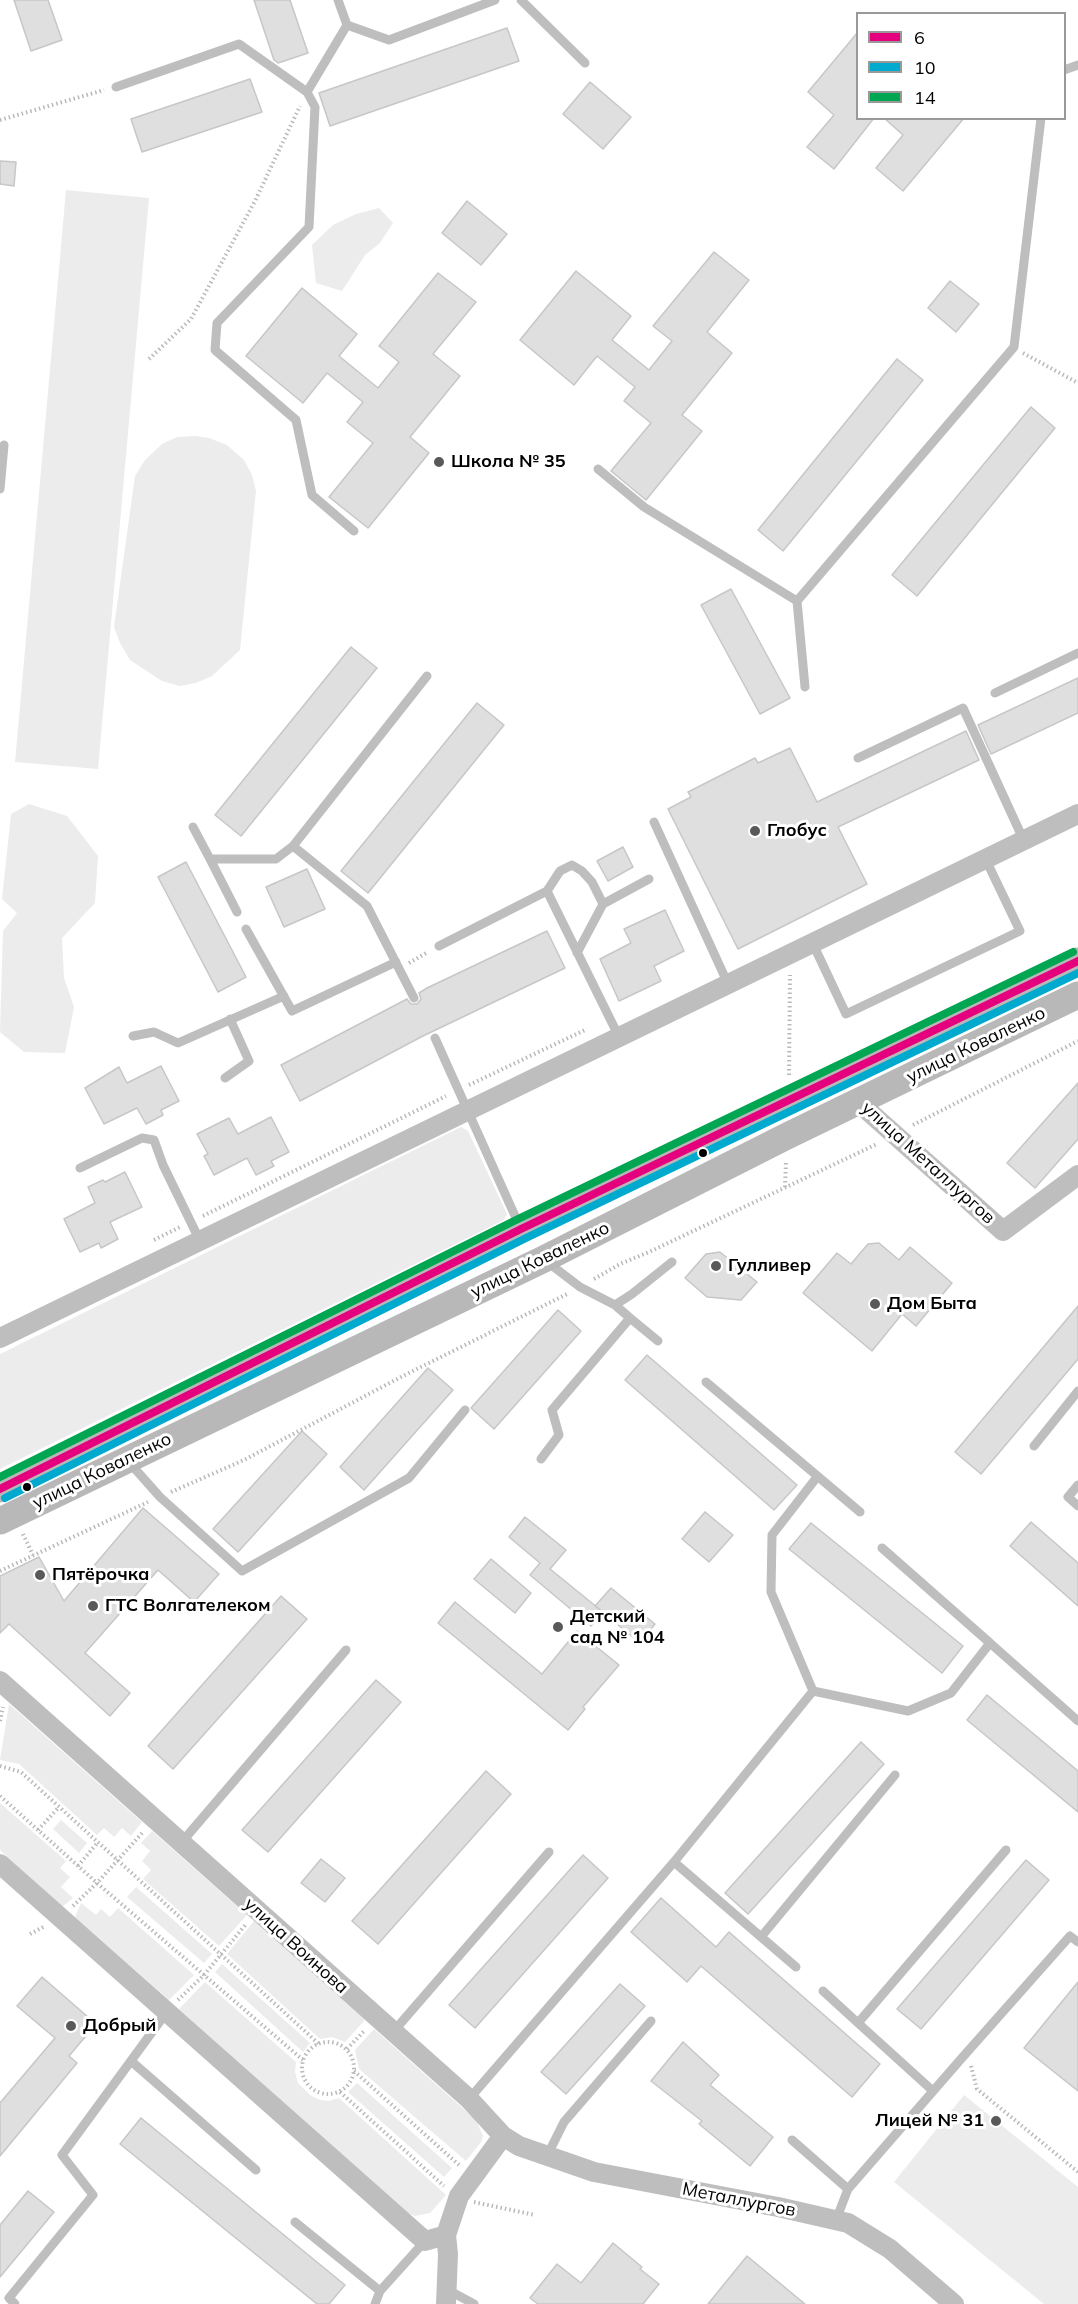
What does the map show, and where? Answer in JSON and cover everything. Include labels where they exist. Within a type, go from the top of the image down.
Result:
[{"type":"main road","name":"улица Коваленко","points":[[0,1489],[521,1229],[1078,961]]},
{"type":"main road","name":"улица Коваленко","points":[[0,1521],[544,1259],[787,1136],[1078,995]]},
{"type":"main road","name":"улица Металлургов","points":[[845,1074],[858,1102]]},
{"type":"main road","points":[[521,1229],[544,1259]]},
{"type":"main road","points":[[114,1433],[126,1460]]},
{"type":"street","points":[[0,1338],[1078,814]]},
{"type":"street","name":"улица Металлургов","points":[[858,1102],[1003,1232],[1078,1175]]},
{"type":"street","name":"улица Воинова","points":[[0,1681],[469,2099],[503,2136]]},
{"type":"street","points":[[0,1864],[425,2241],[446,2235]]},
{"type":"street","points":[[447,2297],[446,2235],[459,2196],[503,2136]]},
{"type":"street","name":"Металлургов","points":[[503,2136],[519,2146],[594,2172],[849,2223],[890,2249],[954,2304]]},
{"type":"lane","points":[[338,0],[347,25]]},
{"type":"lane","points":[[347,25],[389,40],[495,0]]},
{"type":"lane","points":[[521,0],[585,63]]},
{"type":"lane","points":[[307,92],[347,25]]},
{"type":"lane","points":[[116,87],[239,44],[307,92],[315,107],[309,227],[217,323],[215,350],[296,420],[312,495],[354,531]]},
{"type":"lane","points":[[805,687],[797,601],[1014,347],[1041,120]]},
{"type":"lane","points":[[0,489],[4,445]]},
{"type":"lane","points":[[598,469],[644,507],[797,601]]},
{"type":"lane","points":[[996,693],[1078,653]]},
{"type":"lane","points":[[210,859],[276,859],[293,846],[427,676]]},
{"type":"lane","points":[[858,758],[963,708],[1024,841]]},
{"type":"lane","points":[[654,822],[728,984]]},
{"type":"lane","points":[[193,827],[237,912]]},
{"type":"lane","points":[[293,846],[367,906],[414,998]]},
{"type":"lane","points":[[813,944],[846,1014],[1020,931],[986,860]]},
{"type":"lane","points":[[439,946],[547,891],[560,871],[572,865],[582,871],[592,882],[603,904]]},
{"type":"lane","points":[[577,953],[603,904],[649,879]]},
{"type":"lane","points":[[547,891],[618,1037]]},
{"type":"lane","points":[[246,928],[292,1011],[397,966]]},
{"type":"lane","points":[[133,1036],[154,1032],[178,1043],[284,996]]},
{"type":"lane","points":[[225,1078],[249,1061],[230,1019]]},
{"type":"lane","points":[[435,1038],[521,1229]]},
{"type":"lane","points":[[80,1168],[142,1138],[154,1140],[163,1165],[200,1240]]},
{"type":"lane","points":[[544,1259],[580,1287],[615,1305],[657,1341]]},
{"type":"lane","points":[[615,1305],[672,1262]]},
{"type":"lane","points":[[542,1459],[560,1435],[552,1410],[630,1318]]},
{"type":"lane","points":[[706,1382],[860,1512]]},
{"type":"lane","points":[[1034,1446],[1078,1391]]},
{"type":"lane","points":[[126,1460],[160,1497],[243,1571],[409,1478],[465,1410]]},
{"type":"lane","points":[[813,1690],[771,1592],[772,1535],[817,1477]]},
{"type":"lane","points":[[1078,1485],[1068,1497],[1078,1506]]},
{"type":"lane","points":[[882,1548],[1078,1721]]},
{"type":"lane","points":[[813,1690],[908,1711],[951,1693],[990,1643]]},
{"type":"lane","points":[[181,1843],[346,1650]]},
{"type":"lane","points":[[469,2099],[674,1862],[813,1690]]},
{"type":"lane","points":[[760,1937],[894,1775]]},
{"type":"lane","points":[[858,2023],[1006,1850]]},
{"type":"lane","points":[[393,2032],[549,1852]]},
{"type":"lane","points":[[674,1862],[796,1967]]},
{"type":"lane","points":[[836,2220],[848,2189],[933,2091],[1070,1936],[1078,1942]]},
{"type":"lane","points":[[823,1991],[933,2091]]},
{"type":"lane","points":[[15,2304],[9,2298],[93,2195],[62,2155],[166,2013]]},
{"type":"lane","points":[[548,2156],[564,2122],[651,2021]]},
{"type":"lane","points":[[131,2061],[256,2170]]},
{"type":"lane","points":[[792,2140],[848,2189]]},
{"type":"lane","points":[[295,2222],[380,2291]]},
{"type":"lane","points":[[375,2304],[380,2291],[425,2241]]},
{"type":"lane","points":[[447,2297],[474,2304]]},
{"type":"path","points":[[0,120],[116,87]]},
{"type":"path","points":[[149,359],[191,319],[255,201],[307,92]]},
{"type":"path","points":[[1014,347],[1078,383]]},
{"type":"path","points":[[397,966],[439,946]]},
{"type":"path","points":[[788,1101],[790,954]]},
{"type":"path","points":[[0,1571],[244,1460],[401,1377],[580,1287],[620,1264],[894,1135],[1078,1041]]},
{"type":"path","points":[[785,1187],[787,1136]]},
{"type":"path","points":[[0,1766],[21,1772],[319,2044]]},
{"type":"path","points":[[0,1796],[97,1883],[303,2060]]},
{"type":"path","points":[[38,1830],[59,1807]]},
{"type":"path","points":[[30,1934],[60,1918],[97,1883],[155,1819]]},
{"type":"path","points":[[78,1866],[98,1842]]},
{"type":"path","points":[[166,2013],[204,1975],[258,1911]]},
{"type":"path","points":[[347,2049],[376,2017]]},
{"type":"path","points":[[328,2042],[347,2049],[354,2062],[354,2071],[347,2087],[340,2092],[322,2094],[314,2091],[303,2077],[303,2060],[312,2047],[319,2044],[328,2042]]},
{"type":"path","points":[[963,2057],[972,2067],[977,2089],[1078,2172]]},
{"type":"path","points":[[354,2071],[461,2168]]},
{"type":"path","points":[[340,2092],[446,2188],[479,2205],[535,2215]]},
{"type":"shaded area","points":[[66,190],[149,198],[98,769],[15,762]]},
{"type":"shaded area","points":[[379,208],[393,223],[380,243],[365,255],[342,291],[316,283],[312,245],[333,225],[356,214]]},
{"type":"shaded area","points":[[196,436],[227,445],[244,460],[252,475],[256,491],[240,650],[212,676],[196,683],[180,686],[162,681],[130,660],[114,627],[135,476],[145,460],[162,444],[177,437]]},
{"type":"shaded area","points":[[29,804],[67,816],[98,856],[95,903],[62,938],[64,978],[74,1007],[65,1053],[24,1052],[0,1032],[3,931],[17,913],[2,899],[11,814]]},
{"type":"shaded area","points":[[461,1127],[468,1131],[507,1214],[504,1220],[0,1469],[0,1354]]},
{"type":"shaded area","points":[[9,1704],[142,1822],[131,1836],[122,1828],[114,1837],[104,1828],[97,1835],[19,1764],[0,1760]]},
{"type":"shaded area","points":[[0,1803],[66,1861],[60,1868],[70,1877],[61,1887],[73,1898],[62,1907],[0,1850]]},
{"type":"shaded area","points":[[61,1820],[87,1843],[79,1853],[53,1829]]},
{"type":"shaded area","points":[[152,1831],[247,1915],[219,1946],[143,1879],[151,1870],[142,1861],[150,1851],[141,1843]]},
{"type":"shaded area","points":[[136,1887],[212,1954],[204,1963],[127,1897]]},
{"type":"shaded area","points":[[81,1903],[96,1915],[101,1909],[110,1917],[118,1908],[194,1975],[169,2000],[75,1917]]},
{"type":"shaded area","points":[[254,1921],[365,2020],[345,2042],[332,2037],[320,2039],[227,1954]]},
{"type":"shaded area","points":[[222,1964],[310,2043],[303,2052],[215,1972]]},
{"type":"shaded area","points":[[205,1982],[296,2062],[295,2072],[298,2083],[310,2095],[329,2101],[339,2098],[446,2195],[430,2213],[415,2216],[405,2212],[179,2009]]},
{"type":"shaded area","points":[[374,2029],[476,2120],[483,2136],[466,2161],[359,2069],[355,2050]]},
{"type":"shaded area","points":[[357,2083],[452,2168],[444,2177],[348,2092]]},
{"type":"shaded area","points":[[964,2095],[1078,2187],[1078,2304],[1044,2304],[894,2182]]},
{"type":"building","points":[[14,0],[48,0],[62,40],[31,51]]},
{"type":"building","points":[[254,0],[290,0],[308,53],[278,63],[274,60]]},
{"type":"building","points":[[507,28],[519,61],[330,126],[319,93]]},
{"type":"building","points":[[856,34],[856,120],[872,120],[834,169],[807,147],[834,115],[808,92]]},
{"type":"building","points":[[250,79],[262,112],[142,152],[131,119]]},
{"type":"building","points":[[590,82],[631,117],[603,149],[563,114]]},
{"type":"building","points":[[886,120],[962,120],[903,191],[876,168],[903,135]]},
{"type":"building","points":[[0,161],[16,162],[14,186],[0,184]]},
{"type":"building","points":[[467,201],[507,234],[481,265],[442,233]]},
{"type":"building","points":[[714,252],[749,280],[707,332],[732,353],[682,415],[702,431],[646,500],[611,471],[651,423],[624,401],[635,387],[597,356],[574,385],[520,340],[576,271],[631,316],[612,340],[649,370],[672,341],[653,326]]},
{"type":"building","points":[[438,273],[476,302],[433,354],[460,376],[410,437],[429,453],[368,528],[329,497],[373,443],[347,422],[363,402],[327,373],[303,403],[246,356],[302,288],[357,334],[339,356],[378,388],[399,362],[379,346]]},
{"type":"building","points":[[950,281],[979,304],[956,332],[928,308]]},
{"type":"building","points":[[897,359],[923,380],[783,551],[758,530]]},
{"type":"building","points":[[1031,407],[1055,428],[917,596],[892,575]]},
{"type":"building","points":[[731,589],[790,698],[760,714],[701,605]]},
{"type":"building","points":[[351,647],[377,668],[241,836],[215,815]]},
{"type":"building","points":[[1078,678],[1078,713],[991,754],[978,725]]},
{"type":"building","points":[[477,703],[504,725],[368,893],[341,871]]},
{"type":"building","name":"Глобус","points":[[966,731],[979,760],[838,827],[867,884],[738,949],[668,809],[691,797],[688,792],[755,758],[758,763],[790,748],[817,802]]},
{"type":"building","points":[[623,847],[633,867],[608,881],[597,861]]},
{"type":"building","points":[[186,862],[246,977],[218,992],[158,877]]},
{"type":"building","points":[[307,869],[325,909],[284,927],[266,887]]},
{"type":"building","points":[[665,910],[684,951],[654,966],[661,981],[619,1001],[600,959],[631,943],[624,929]]},
{"type":"building","points":[[547,931],[565,968],[423,1036],[300,1101],[281,1065],[407,999],[411,1004],[417,1004],[421,999],[419,993],[427,988]]},
{"type":"building","points":[[161,1066],[179,1101],[161,1110],[163,1115],[146,1124],[137,1108],[104,1124],[85,1088],[119,1067],[127,1083]]},
{"type":"building","points":[[1078,1083],[1078,1139],[1035,1188],[1007,1163]]},
{"type":"building","points":[[271,1117],[289,1152],[271,1161],[274,1166],[256,1175],[247,1158],[214,1175],[204,1156],[208,1154],[197,1134],[229,1118],[238,1134]]},
{"type":"building","points":[[125,1172],[142,1207],[110,1222],[118,1239],[101,1248],[99,1243],[80,1252],[64,1219],[95,1203],[88,1187]]},
{"type":"building","name":"Дом Быта","points":[[879,1243],[899,1260],[910,1247],[952,1283],[916,1326],[902,1314],[872,1351],[803,1293],[837,1253],[851,1264],[868,1244]]},
{"type":"building","name":"Гулливер","points":[[720,1252],[757,1282],[741,1300],[707,1297],[685,1278],[706,1254]]},
{"type":"building","points":[[1078,1306],[1078,1359],[981,1474],[955,1452]]},
{"type":"building","points":[[558,1310],[581,1331],[494,1429],[471,1408]]},
{"type":"building","points":[[647,1355],[797,1485],[774,1510],[625,1380]]},
{"type":"building","points":[[428,1368],[453,1390],[364,1490],[340,1467]]},
{"type":"building","points":[[302,1431],[327,1454],[238,1552],[213,1529]]},
{"type":"building","points":[[143,1508],[219,1574],[194,1602],[158,1570],[85,1653],[130,1693],[110,1716],[9,1624],[0,1633],[0,1576],[39,1557],[64,1601]]},
{"type":"building","points":[[705,1512],[733,1535],[709,1562],[682,1539]]},
{"type":"building","points":[[525,1517],[566,1550],[550,1569],[603,1612],[591,1626],[530,1575],[540,1563],[509,1537]]},
{"type":"building","points":[[1031,1522],[1078,1563],[1078,1606],[1010,1546]]},
{"type":"building","points":[[811,1523],[963,1646],[942,1673],[789,1549]]},
{"type":"building","points":[[491,1559],[531,1593],[515,1613],[474,1579]]},
{"type":"building","points":[[611,1588],[655,1624],[640,1643],[595,1606]]},
{"type":"building","points":[[281,1596],[307,1619],[173,1769],[148,1746]]},
{"type":"building","points":[[455,1602],[542,1674],[577,1631],[619,1665],[583,1707],[585,1709],[568,1730],[438,1623]]},
{"type":"building","points":[[376,1680],[401,1702],[268,1852],[242,1830]]},
{"type":"building","points":[[987,1695],[1078,1771],[1078,1812],[967,1720]]},
{"type":"building","points":[[861,1742],[884,1764],[748,1914],[725,1893]]},
{"type":"building","points":[[486,1771],[511,1794],[378,1944],[352,1921]]},
{"type":"building","points":[[583,1855],[608,1878],[475,2028],[449,2005]]},
{"type":"building","points":[[321,1859],[345,1878],[325,1902],[301,1883]]},
{"type":"building","points":[[1026,1860],[1049,1880],[921,2029],[897,2009]]},
{"type":"building","points":[[661,1898],[716,1947],[729,1932],[880,2064],[852,2097],[701,1966],[687,1982],[631,1932]]},
{"type":"building","points":[[42,1977],[96,2024],[69,2056],[77,2063],[0,2156],[0,2103],[55,2038],[17,2006]]},
{"type":"building","points":[[1078,1982],[1078,2091],[1024,2048]]},
{"type":"building","points":[[620,1984],[645,2006],[566,2094],[541,2072]]},
{"type":"building","points":[[683,2042],[719,2075],[710,2085],[773,2137],[750,2166],[699,2124],[702,2121],[651,2081]]},
{"type":"building","points":[[141,2118],[345,2285],[329,2304],[317,2304],[120,2144]]},
{"type":"building","points":[[28,2191],[54,2212],[0,2277],[0,2225]]},
{"type":"building","points":[[613,2243],[659,2284],[643,2304],[538,2304],[530,2298],[557,2264],[581,2283]]},
{"type":"building","points":[[747,2256],[805,2304],[708,2304]]},
{"type":"transit line","name":"14","points":[[0,1477],[516,1220],[1073,952]]},
{"type":"transit line","name":"6","points":[[0,1489],[521,1229],[1078,961]]},
{"type":"transit line","name":"10","points":[[5,1498],[526,1238],[1078,973]]},
{"type":"place","name":"Школа № 35","points":[[439,462]]},
{"type":"place","name":"Глобус","points":[[755,831]]},
{"type":"place","name":"Гулливер","points":[[716,1266]]},
{"type":"place","name":"Дом Быта","points":[[875,1304]]},
{"type":"place","name":"Пятёрочка","points":[[40,1575]]},
{"type":"place","name":"ГТС Волгателеком","points":[[93,1606]]},
{"type":"place","name":"Детский сад № 104","points":[[558,1627]]},
{"type":"place","name":"Добрый","points":[[71,2026]]},
{"type":"place","name":"Лицей № 31","points":[[996,2121]]}]
